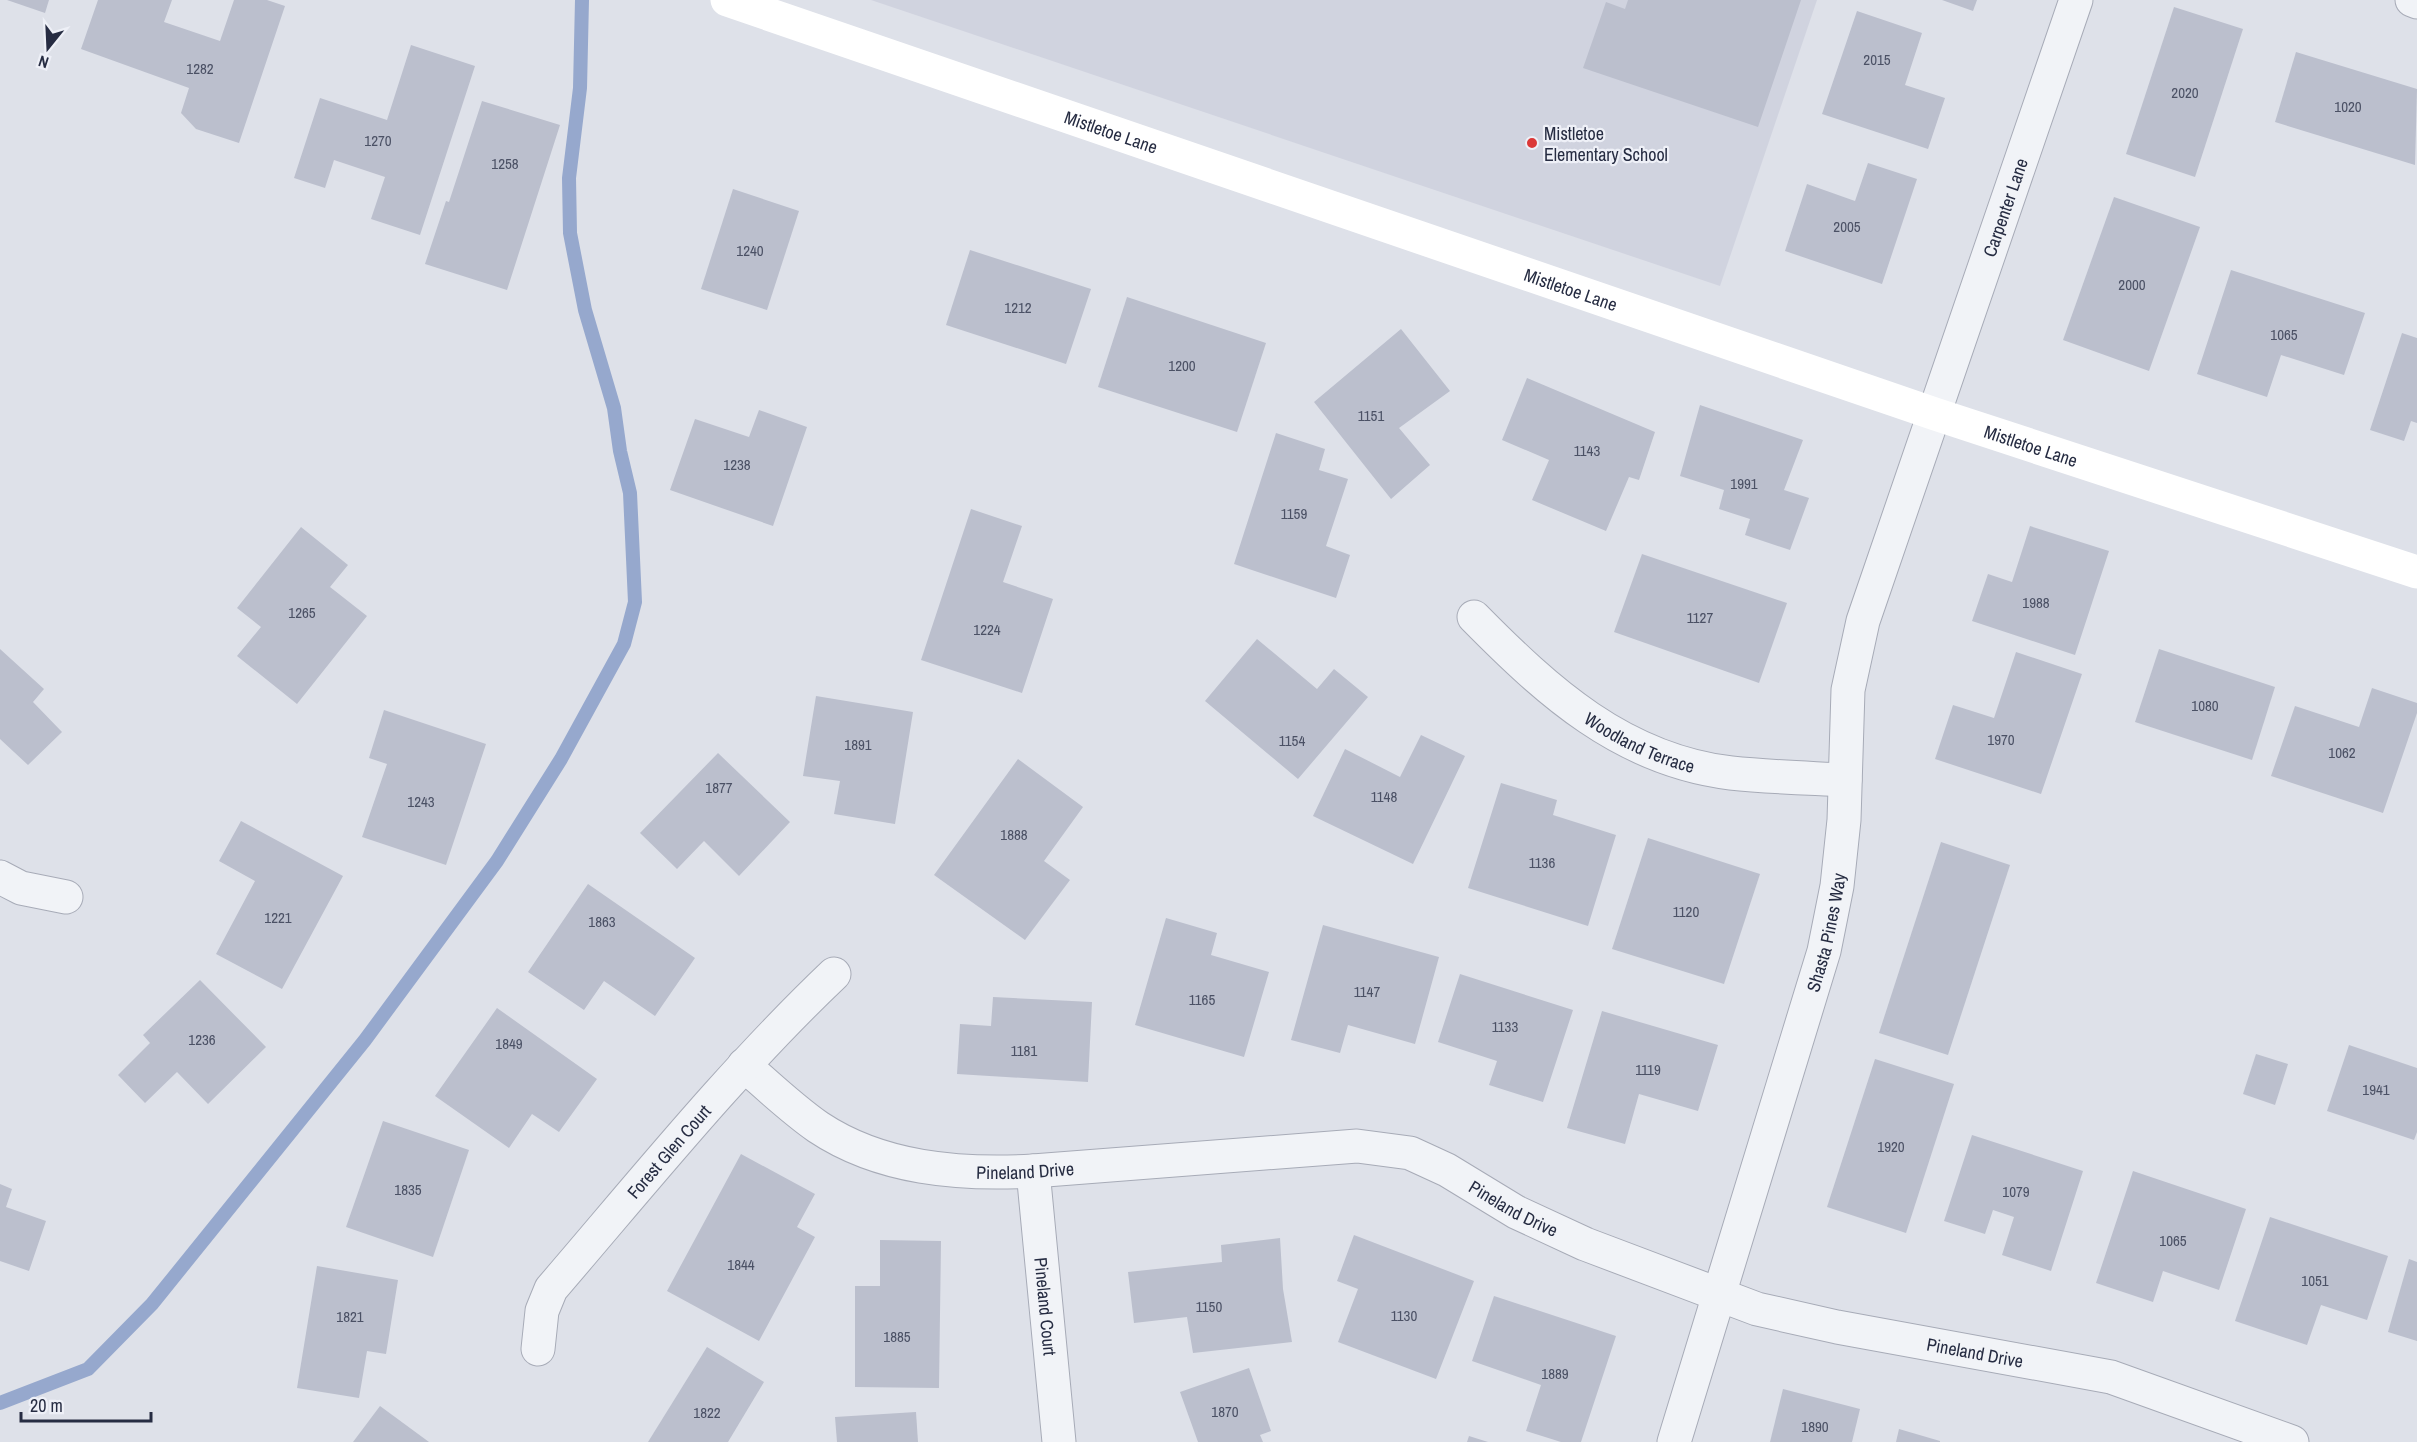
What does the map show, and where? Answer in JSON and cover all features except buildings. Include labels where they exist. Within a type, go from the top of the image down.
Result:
[{"type":"street","name":"Mistletoe Lane","points":[[727,0],[1935,414],[2417,572]]},
{"type":"street","name":"Carpenter Lane","points":[[1935,414],[2076,0]]},
{"type":"street","points":[[2412,0],[2417,2]]},
{"type":"street","name":"Shasta Pines Way","points":[[1674,1442],[1824,951],[1837,886],[1844,820],[1848,690],[1863,621],[1935,414]]},
{"type":"street","name":"Woodland Terrace","points":[[1474,617],[1548,687],[1612,735],[1690,765],[1730,773],[1845,780]]},
{"type":"street","points":[[0,877],[21,888],[66,897]]},
{"type":"street","name":"Forest Glen Court","points":[[538,1349],[542,1311],[551,1289],[744,1065],[784,1021],[834,974]]},
{"type":"street","name":"Pineland Drive","points":[[744,1065],[817,1126],[856,1148],[882,1158],[980,1174],[1033,1172],[1298,1148],[1381,1147],[1410,1154],[1447,1170],[1516,1212],[1585,1244],[1757,1309],[1837,1327],[2111,1377],[2292,1442]]},
{"type":"street","name":"Pineland Court","points":[[1033,1172],[1059,1442]]},
{"type":"shaded area","name":"Mistletoe Elementary School","points":[[871,0],[1817,0],[1720,286]]},
{"type":"waterway","points":[[0,1403],[88,1369],[152,1304],[365,1040],[497,861],[561,759],[624,644],[635,602],[630,493],[620,451],[614,408],[585,310],[570,233],[569,178],[580,88],[582,0]]},
{"type":"place","name":"Mistletoe Elementary School","points":[[1532,143]]}]
